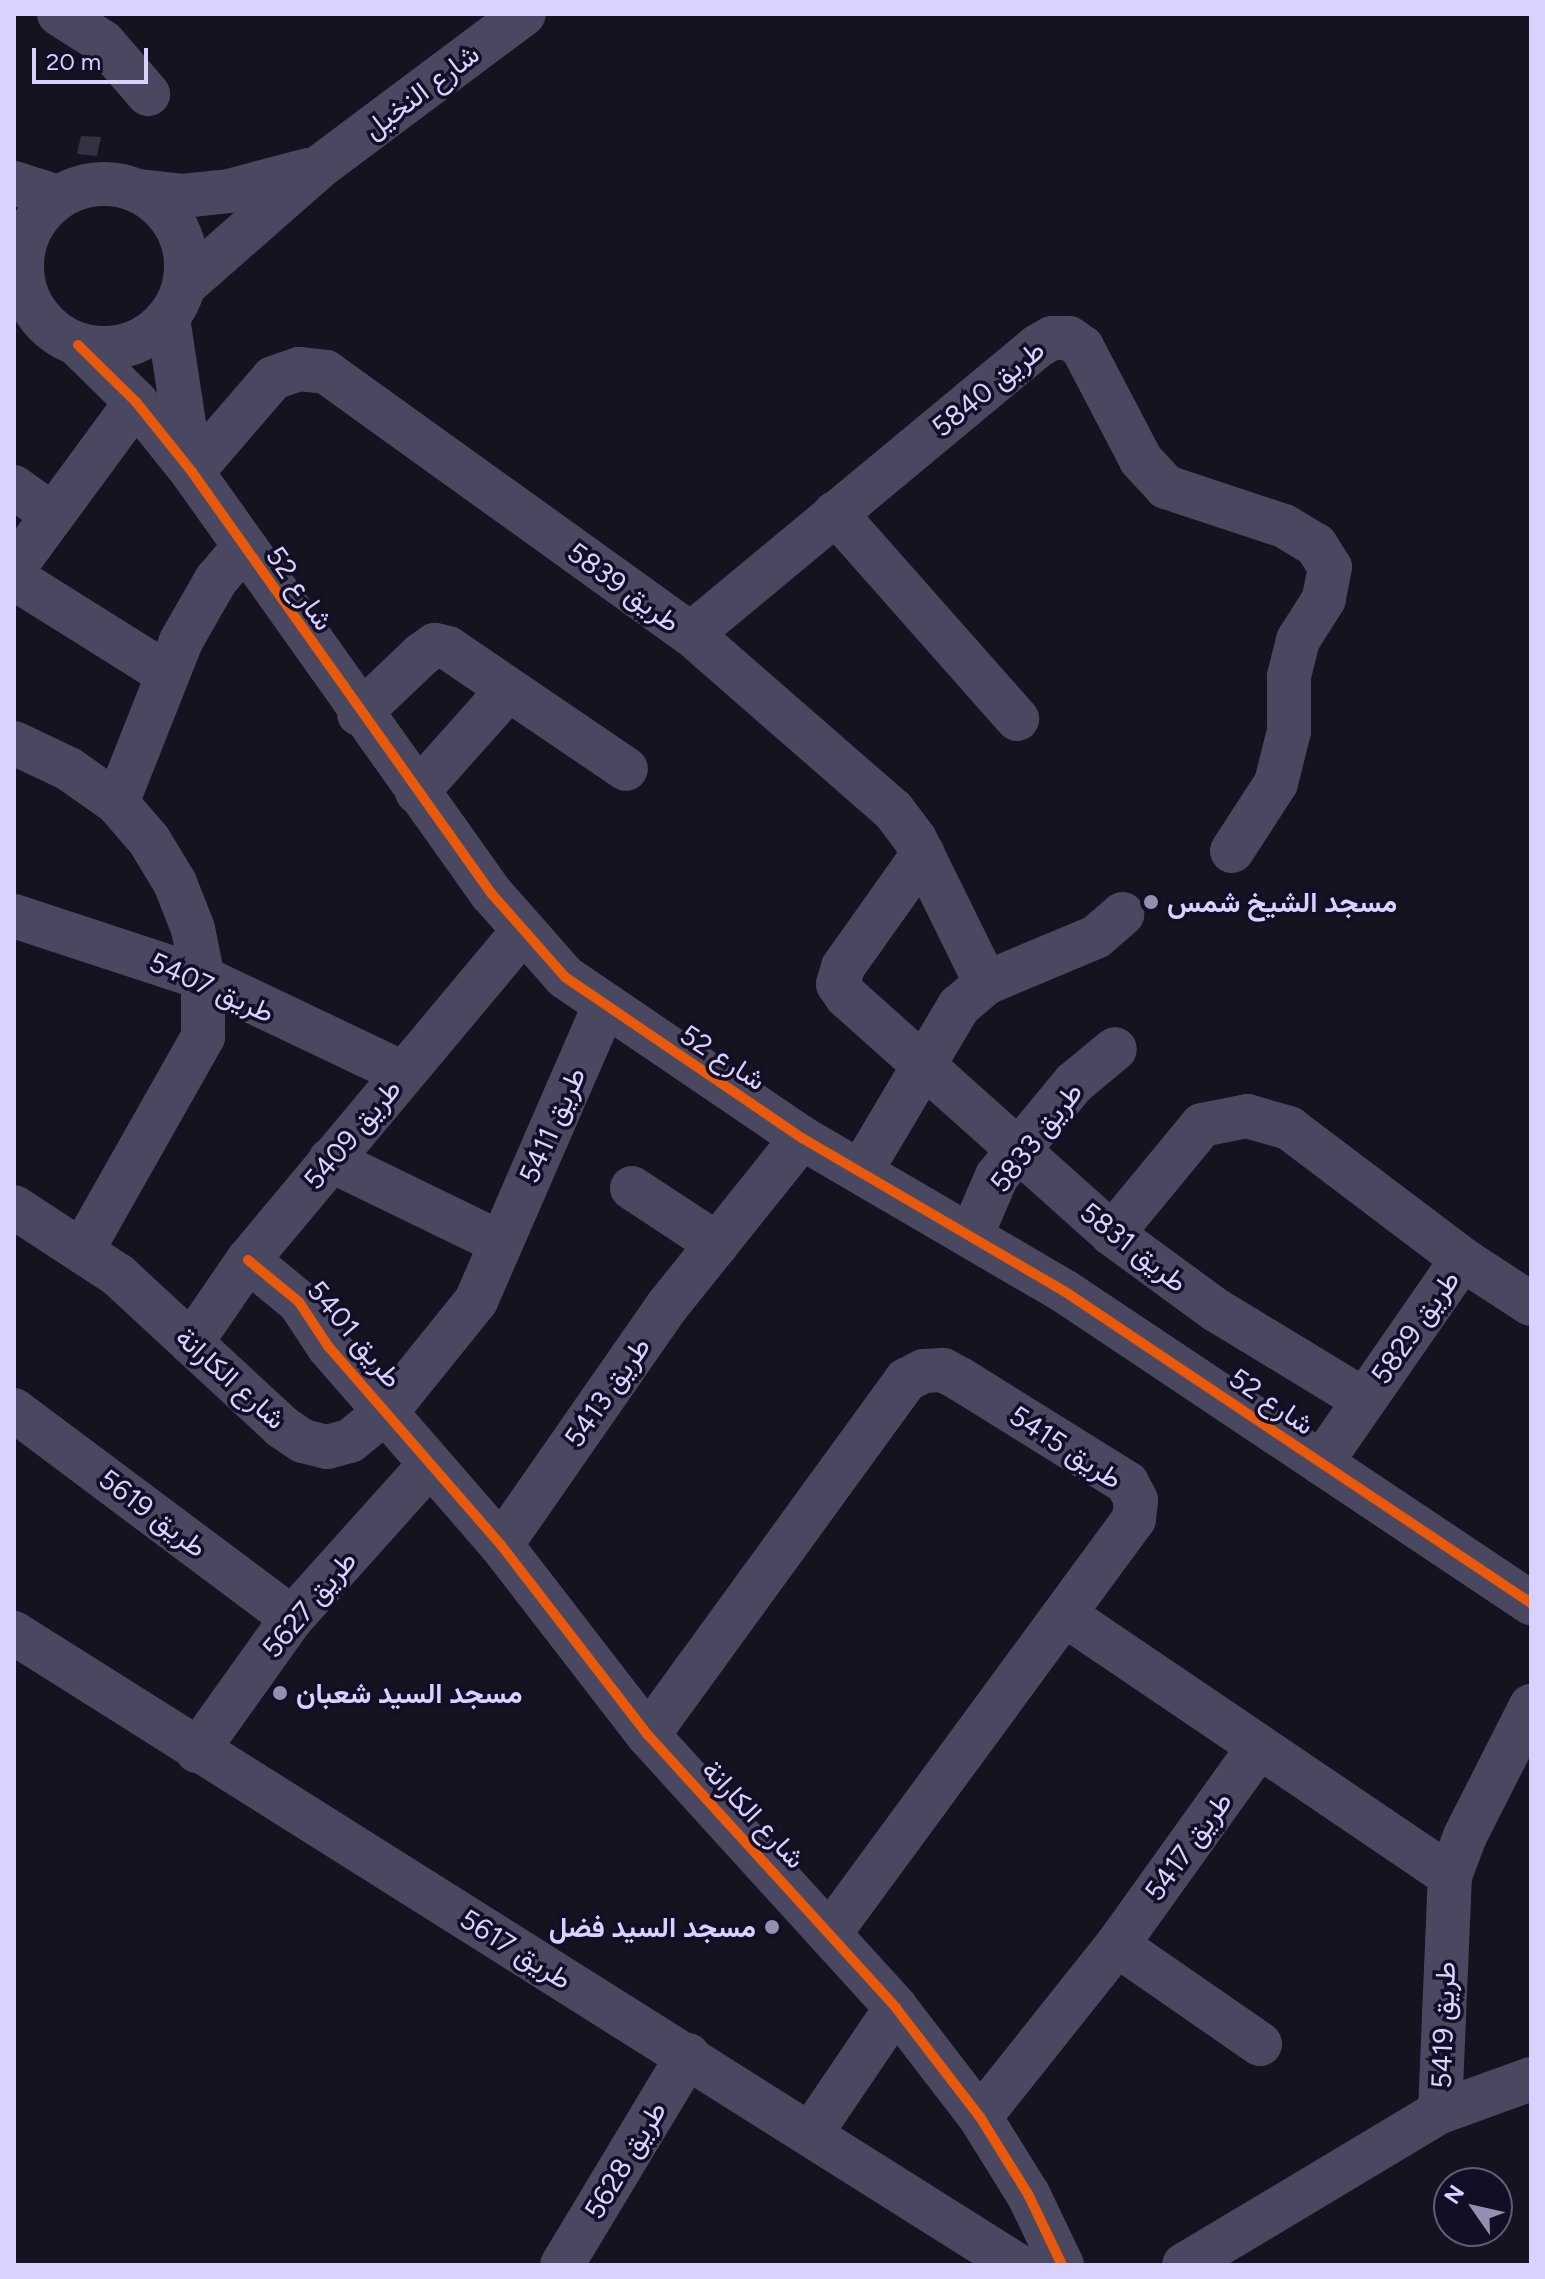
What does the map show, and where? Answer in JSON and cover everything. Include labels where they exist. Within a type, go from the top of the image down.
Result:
[{"type":"street","points":[[59,14],[103,42],[148,94]]},
{"type":"street","name":"شارع النخيل","points":[[176,302],[318,168],[524,14]]},
{"type":"street","name":"شارع النخيل","points":[[139,191],[182,196],[229,191],[318,168]]},
{"type":"street","points":[[14,183],[58,197]]},
{"type":"street","points":[[98,183],[139,191],[163,207],[179,230],[186,257],[176,302],[127,345],[49,337],[38,316],[18,259],[42,211],[58,197],[98,183]]},
{"type":"street","name":"شارع 52","points":[[176,302],[192,472]]},
{"type":"street","name":"شارع 52","points":[[49,337],[136,402],[192,472],[359,714],[522,932],[604,1007],[802,1138],[1064,1291],[1531,1603]]},
{"type":"street","name":"طريق 5840","points":[[691,634],[1038,346],[1052,338],[1069,338],[1082,347],[1141,460],[1166,487],[1284,526],[1316,545],[1330,567],[1324,599],[1298,640],[1289,677],[1285,756],[1276,783],[1232,851]]},
{"type":"street","name":"طريق 5839","points":[[192,472],[273,378],[299,369],[326,372],[691,634],[893,810],[923,854],[986,983]]},
{"type":"street","points":[[14,568],[136,402]]},
{"type":"street","points":[[14,487],[53,515]]},
{"type":"street","points":[[835,513],[1017,719]]},
{"type":"street","points":[[117,803],[167,674],[197,610],[243,548]]},
{"type":"street","points":[[14,578],[167,674]]},
{"type":"street","points":[[359,714],[435,645],[448,648],[506,692],[626,769]]},
{"type":"street","points":[[417,792],[506,692]]},
{"type":"street","points":[[14,743],[69,769],[117,803],[175,883],[193,929],[203,978],[203,1037],[82,1251]]},
{"type":"street","name":"طريق 5831","points":[[923,854],[843,967],[838,984],[846,996],[1112,1234],[1216,1310],[1364,1400]]},
{"type":"street","points":[[861,1171],[959,1006],[986,983],[1096,937],[1122,914]]},
{"type":"street","name":"طريق 5407","points":[[14,916],[203,978],[403,1073]]},
{"type":"street","name":"طريق 5409","points":[[191,1343],[248,1260],[522,932]]},
{"type":"street","name":"طريق 5411","points":[[388,1410],[476,1301],[604,1007]]},
{"type":"street","name":"طريق 5833","points":[[971,1236],[997,1176],[1074,1083],[1115,1049]]},
{"type":"street","points":[[1112,1234],[1202,1125],[1247,1116],[1289,1128],[1462,1259]]},
{"type":"street","name":"طريق 5413","points":[[501,1545],[622,1369],[802,1138]]},
{"type":"street","points":[[330,1160],[501,1243]]},
{"type":"street","points":[[632,1188],[717,1244]]},
{"type":"street","name":"شارع الكارانة","points":[[14,1207],[118,1275],[303,1441],[327,1447],[350,1441],[388,1410],[430,1464],[501,1545],[648,1735],[896,2008],[980,2117],[1028,2194],[1062,2265]]},
{"type":"street","name":"طريق 5829","points":[[1321,1463],[1462,1259],[1531,1304]]},
{"type":"street","name":"طريق 5401","points":[[248,1260],[299,1302],[328,1346],[388,1410]]},
{"type":"street","name":"طريق 5415","points":[[648,1735],[906,1380],[924,1371],[943,1370],[1127,1483],[1136,1500],[1134,1519],[830,1933]]},
{"type":"street","name":"طريق 5619","points":[[14,1410],[292,1618]]},
{"type":"street","name":"طريق 5627","points":[[197,1751],[292,1618],[430,1464]]},
{"type":"street","points":[[1065,1615],[1450,1876]]},
{"type":"street","name":"طريق 5617","points":[[14,1633],[197,1751],[812,2132],[1017,2265]]},
{"type":"street","name":"طريق 5419","points":[[1184,2265],[1440,2112],[1450,1876],[1465,1836],[1531,1706]]},
{"type":"street","name":"طريق 5417","points":[[980,2117],[1117,1945],[1259,1747]]},
{"type":"street","points":[[1117,1945],[1260,2044]]},
{"type":"street","points":[[812,2132],[896,2008]]},
{"type":"street","name":"طريق 5628","points":[[562,2265],[688,2055]]},
{"type":"street","points":[[1440,2112],[1526,2076]]},
{"type":"building","points":[[81,136],[101,137],[97,156],[77,154]]},
{"type":"cycle path","points":[[78,345],[136,402],[192,472],[491,893],[565,977],[802,1138],[1064,1291],[1531,1603]]},
{"type":"cycle path","points":[[248,1260],[299,1302],[328,1346],[501,1545],[648,1735],[896,2008],[980,2117],[1028,2194],[1062,2265]]},
{"type":"place","name":"مسجد الشيخ شمس","points":[[1151,902]]},
{"type":"place","name":"مسجد السيد شعبان","points":[[280,1693]]},
{"type":"place","name":"مسجد السيد فضل","points":[[772,1927]]}]
